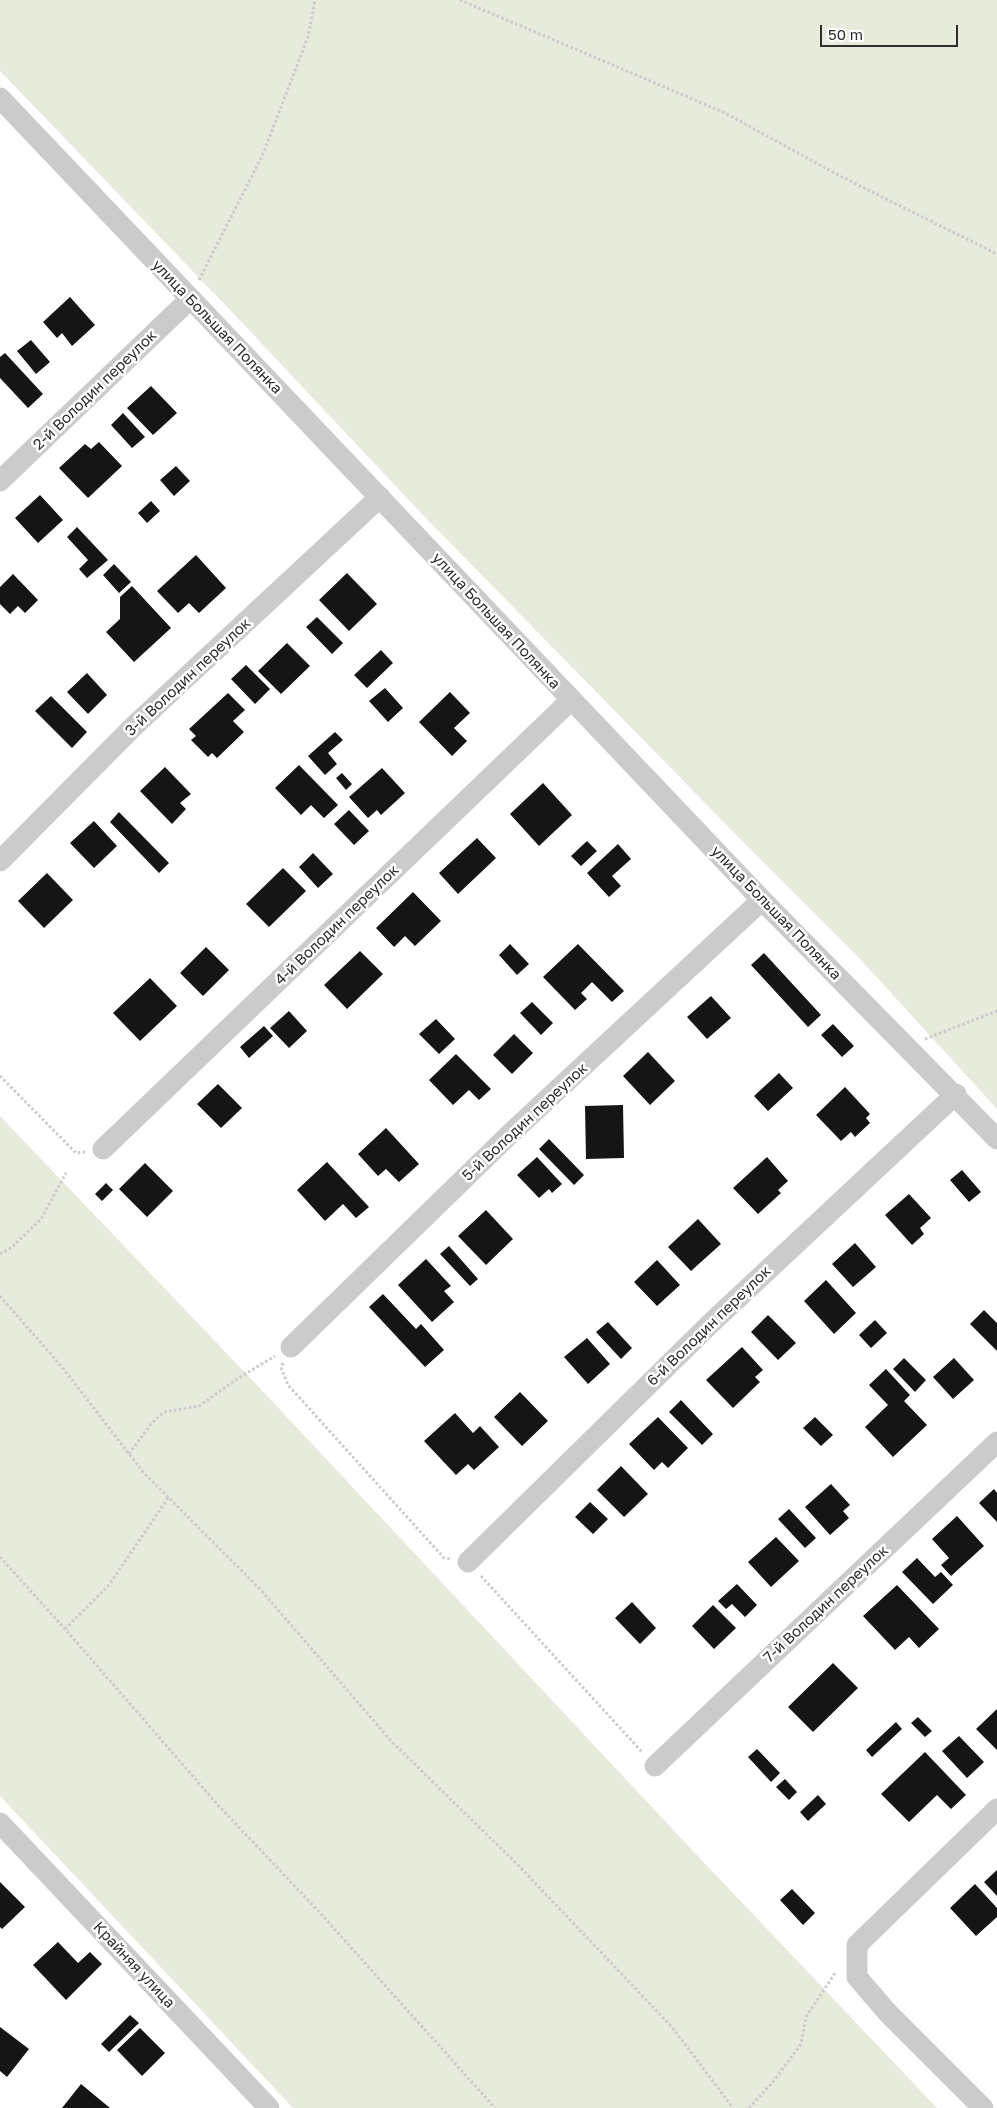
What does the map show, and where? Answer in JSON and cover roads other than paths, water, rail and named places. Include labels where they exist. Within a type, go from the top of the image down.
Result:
[{"type":"street","name":"улица Большая Полянка","points":[[0,98],[762,900],[956,1094],[997,1138]]},
{"type":"street","name":"2-й Володин переулок","points":[[0,481],[190,299]]},
{"type":"street","name":"3-й Володин переулок","points":[[0,860],[134,726],[380,497]]},
{"type":"street","name":"4-й Володин переулок","points":[[103,1149],[571,700]]},
{"type":"street","name":"5-й Володин переулок","points":[[290,1347],[511,1133],[762,900]]},
{"type":"street","name":"6-й Володин переулок","points":[[468,1562],[710,1324],[956,1094]]},
{"type":"street","name":"7-й Володин переулок","points":[[655,1766],[997,1442]]},
{"type":"street","points":[[983,2108],[887,2012],[857,1977],[857,1945],[997,1809]]},
{"type":"street","name":"Крайняя улица","points":[[0,1822],[269,2108]]}]
